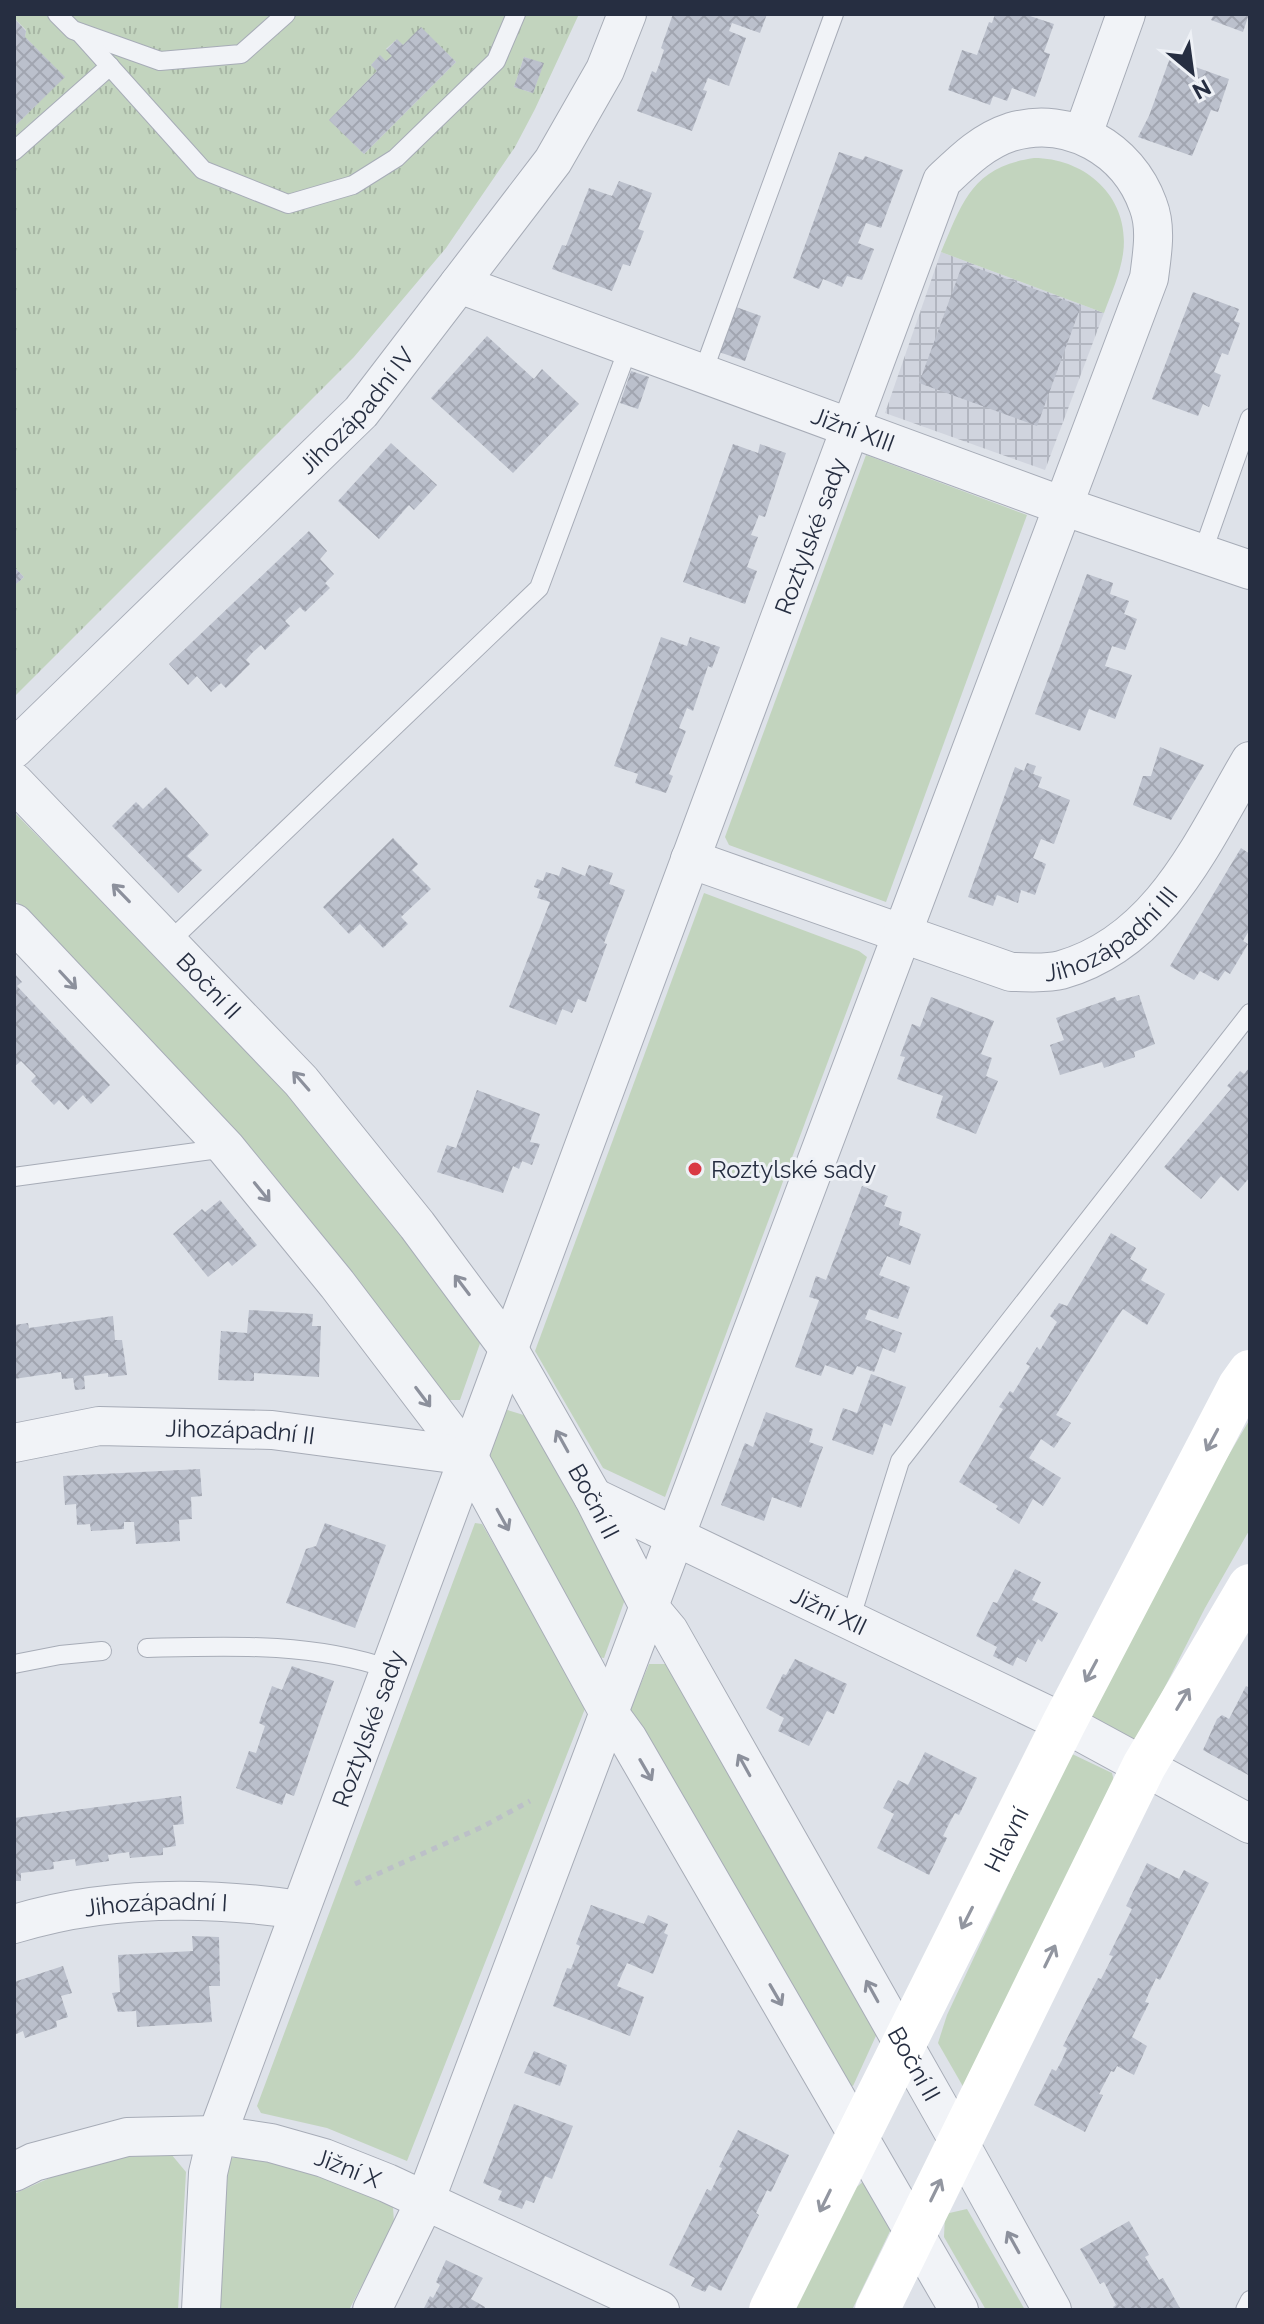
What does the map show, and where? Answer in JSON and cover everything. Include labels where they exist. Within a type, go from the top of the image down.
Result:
[{"type":"street","name":"Jihozápadní IV","points":[[14,749],[361,412],[553,161],[605,70],[627,14]]},
{"type":"street","points":[[1083,134],[1126,14]]},
{"type":"street","name":"Roztylské sady","points":[[201,2310],[208,2173],[217,2135],[942,181],[974,150],[1011,132],[1049,127],[1083,134],[1110,151],[1131,172],[1149,206],[1154,242],[1149,278],[425,2201],[372,2310]]},
{"type":"street","name":"Jižní XIII","points":[[459,284],[1063,506],[1250,570]]},
{"type":"street","name":"Jihozápadní III","points":[[690,859],[1011,972],[1058,971],[1105,952],[1149,918],[1180,880],[1250,761]]},
{"type":"street","name":"Boční II","points":[[14,782],[301,1081],[417,1225],[508,1348],[593,1497],[649,1607],[669,1631],[1052,2310]]},
{"type":"street","points":[[14,923],[226,1148],[337,1284],[468,1456],[609,1713],[628,1739],[959,2310]]},
{"type":"street","name":"Hlavní","points":[[771,2310],[1064,1723],[1250,1372]]},
{"type":"street","name":"Jihozápadní II","points":[[14,1443],[99,1426],[272,1430],[468,1456]]},
{"type":"street","name":"Jižní XII","points":[[593,1497],[1064,1723],[1250,1824]]},
{"type":"street","points":[[877,2310],[1144,1766],[1250,1586]]},
{"type":"street","name":"Jihozápadní I","points":[[14,1924],[123,1904],[193,1900],[300,1910]]},
{"type":"street","name":"Jižní X","points":[[14,2172],[34,2162],[127,2137],[217,2135],[271,2143],[324,2158],[425,2201],[660,2310]]},
{"type":"lane","points":[[57,14],[73,30],[160,61],[241,54],[286,14]]},
{"type":"lane","points":[[80,33],[203,170],[288,204],[353,185],[396,158],[496,61],[516,14]]},
{"type":"lane","points":[[703,372],[834,14]]},
{"type":"lane","points":[[14,151],[110,66]]},
{"type":"lane","points":[[168,943],[539,588],[629,346]]},
{"type":"lane","points":[[1202,554],[1250,418]]},
{"type":"lane","points":[[850,1620],[900,1461],[1250,1013]]},
{"type":"lane","points":[[14,1177],[226,1148]]},
{"type":"lane","points":[[147,1648],[292,1647],[365,1661],[389,1669]]},
{"type":"lane","points":[[14,1664],[102,1651]]},
{"type":"lane","points":[[1245,2310],[1250,2300]]},
{"type":"path","points":[[300,1910],[482,1827],[587,1771]]},
{"type":"shaded area","points":[[941,252],[1104,313],[1045,470],[885,413]]},
{"type":"green space","points":[[14,14],[579,14],[515,147],[446,248],[354,357],[14,697],[14,586],[24,577],[14,567],[14,127],[64,77],[25,37],[26,30]],"holes":[[[421,28],[456,62],[364,154],[329,120],[377,71],[372,64],[380,56],[386,61],[392,56],[386,49],[396,40],[403,45]],[[524,57],[543,64],[533,93],[514,87]]]},
{"type":"green space","points":[[1034,158],[1071,165],[1087,174],[1101,185],[1120,215],[1124,234],[1123,254],[1104,313],[941,252],[972,189],[996,169]]},
{"type":"green space","points":[[866,455],[1027,515],[886,902],[729,845],[725,837]]},
{"type":"green space","points":[[14,812],[287,1089],[483,1335],[460,1400],[446,1400],[236,1134],[14,899]]},
{"type":"green space","points":[[704,893],[859,951],[867,957],[665,1497],[603,1468],[535,1351]]},
{"type":"green space","points":[[504,1409],[527,1416],[628,1591],[604,1658],[597,1657],[485,1465]]},
{"type":"green space","points":[[1250,1419],[1250,1529],[1205,1608],[1139,1738],[1127,1741],[1088,1715],[1191,1519]]},
{"type":"green space","points":[[475,1523],[482,1524],[586,1706],[407,2161],[327,2128],[261,2113],[257,2106]]},
{"type":"green space","points":[[649,1664],[666,1664],[880,2027],[853,2086],[841,2082],[626,1720]]},
{"type":"green space","points":[[1070,1753],[1112,1773],[1115,1785],[965,2090],[938,2043],[947,2015]]},
{"type":"green space","points":[[171,2154],[186,2172],[178,2310],[14,2310],[14,2194],[65,2171],[127,2157]]},
{"type":"green space","points":[[250,2157],[316,2173],[393,2207],[394,2223],[349,2310],[215,2310],[224,2168],[230,2158]]},
{"type":"green space","points":[[864,2181],[891,2229],[852,2310],[794,2310],[853,2190]]},
{"type":"green space","points":[[967,2209],[1025,2310],[986,2310],[944,2237],[945,2214]]},
{"type":"building","points":[[673,14],[767,14],[760,33],[732,23],[729,31],[746,38],[729,86],[708,78],[703,90],[707,91],[692,131],[637,111],[652,71],[656,73]]},
{"type":"building","points":[[995,14],[1024,14],[1054,24],[1044,52],[1050,54],[1035,97],[1012,88],[1007,101],[993,96],[990,105],[948,90],[962,50],[977,55]]},
{"type":"building","points":[[1214,14],[1249,14],[1243,32],[1211,20]]},
{"type":"building","points":[[14,18],[26,31],[25,37],[65,77],[14,127]]},
{"type":"building","points":[[421,27],[456,62],[364,154],[329,120],[377,71],[371,65],[380,55],[386,61],[392,56],[386,50],[397,39],[403,45]]},
{"type":"building","points":[[524,57],[544,63],[533,93],[514,87]]},
{"type":"building","points":[[1170,58],[1229,79],[1218,112],[1211,110],[1192,156],[1138,137]]},
{"type":"building","points":[[839,152],[863,160],[865,156],[903,170],[881,228],[866,223],[858,243],[874,249],[862,280],[847,276],[842,287],[823,279],[819,289],[793,278]]},
{"type":"building","points":[[619,181],[652,193],[638,229],[644,231],[630,266],[623,264],[612,291],[552,269],[562,245],[566,246],[589,188],[612,196]]},
{"type":"building","points":[[963,263],[1081,306],[1037,426],[919,383]]},
{"type":"building","points":[[1193,292],[1239,309],[1234,321],[1240,323],[1228,355],[1222,353],[1214,372],[1221,375],[1209,407],[1203,404],[1198,416],[1152,399]]},
{"type":"building","points":[[736,307],[761,316],[745,361],[719,352]]},
{"type":"building","points":[[487,336],[534,379],[542,369],[579,404],[513,473],[431,398]]},
{"type":"building","points":[[631,371],[649,377],[638,409],[620,403]]},
{"type":"building","points":[[391,443],[437,485],[414,510],[409,505],[379,539],[338,501]]},
{"type":"building","points":[[733,444],[758,453],[760,444],[786,453],[765,517],[759,515],[751,535],[758,537],[747,567],[757,571],[745,604],[683,582]]},
{"type":"building","points":[[309,531],[327,551],[320,559],[334,574],[325,583],[330,588],[305,612],[300,607],[285,621],[290,626],[265,650],[261,645],[253,652],[246,660],[250,664],[226,688],[221,683],[211,692],[197,676],[188,685],[169,664]]},
{"type":"building","points":[[14,567],[24,577],[14,586]]},
{"type":"building","points":[[1087,574],[1113,583],[1110,594],[1129,601],[1124,614],[1137,619],[1125,650],[1112,646],[1105,666],[1132,675],[1115,719],[1089,709],[1080,731],[1035,714]]},
{"type":"building","points":[[661,637],[687,646],[690,637],[720,647],[712,668],[708,666],[693,711],[687,708],[679,728],[686,731],[669,774],[673,776],[666,793],[635,783],[638,774],[614,766]]},
{"type":"building","points":[[1160,747],[1204,765],[1171,820],[1133,805],[1143,776],[1151,776]]},
{"type":"building","points":[[1027,763],[1036,766],[1033,774],[1042,777],[1038,787],[1070,800],[1054,844],[1041,839],[1033,858],[1046,864],[1035,895],[1021,890],[1018,903],[997,895],[993,906],[968,897],[1015,767],[1024,771]]},
{"type":"building","points":[[166,787],[209,835],[187,856],[202,870],[178,893],[112,826],[136,802],[143,809]]},
{"type":"building","points":[[393,838],[418,864],[412,870],[431,889],[401,917],[408,924],[383,948],[360,924],[349,934],[323,907]]},
{"type":"building","points":[[1241,848],[1250,854],[1250,929],[1243,941],[1248,944],[1230,974],[1225,971],[1218,981],[1200,971],[1194,980],[1170,966]]},
{"type":"building","points":[[589,865],[613,873],[609,884],[625,890],[604,943],[607,944],[586,1002],[578,999],[572,1013],[562,1009],[556,1025],[509,1007],[550,902],[537,898],[540,889],[534,887],[537,879],[543,881],[546,872],[559,876],[562,867],[585,876]]},
{"type":"building","points":[[14,973],[22,982],[17,986],[110,1085],[91,1104],[83,1095],[68,1110],[59,1100],[54,1105],[31,1081],[36,1076],[21,1061],[14,1067]]},
{"type":"building","points":[[1139,995],[1155,1044],[1134,1052],[1135,1057],[1104,1068],[1102,1062],[1060,1075],[1050,1045],[1064,1040],[1056,1018],[1115,997],[1117,1001]]},
{"type":"building","points":[[931,997],[994,1021],[981,1054],[992,1058],[986,1076],[998,1081],[976,1134],[936,1118],[943,1096],[897,1079],[905,1057],[900,1056],[912,1024],[920,1027]]},
{"type":"building","points":[[1250,1067],[1250,1177],[1238,1191],[1221,1176],[1201,1199],[1164,1167],[1231,1089],[1227,1086],[1240,1071],[1244,1074]]},
{"type":"building","points":[[477,1090],[540,1114],[530,1142],[540,1144],[532,1165],[522,1161],[519,1169],[513,1166],[503,1193],[437,1172],[447,1145],[456,1148]]},
{"type":"building","points":[[862,1186],[888,1196],[884,1206],[902,1212],[899,1225],[921,1234],[910,1265],[887,1256],[879,1275],[910,1287],[898,1319],[869,1309],[865,1319],[902,1333],[895,1353],[883,1348],[874,1372],[857,1366],[853,1375],[825,1365],[821,1376],[795,1367],[819,1300],[809,1297],[816,1276],[826,1280]]},
{"type":"building","points":[[220,1200],[257,1245],[232,1266],[228,1261],[208,1277],[173,1234],[202,1209],[205,1212]]},
{"type":"building","points":[[1111,1233],[1136,1248],[1130,1259],[1147,1269],[1141,1280],[1165,1294],[1147,1325],[1123,1309],[1116,1319],[1056,1415],[1071,1423],[1054,1448],[1041,1439],[1029,1458],[1061,1478],[1043,1506],[1033,1499],[1019,1524],[996,1509],[998,1506],[959,1482],[1003,1409],[999,1407],[1010,1391],[1013,1393],[1030,1366],[1026,1364],[1037,1347],[1040,1350],[1057,1322],[1050,1316],[1059,1303],[1067,1306]]},
{"type":"building","points":[[249,1310],[313,1314],[312,1326],[321,1326],[319,1377],[254,1373],[254,1381],[218,1380],[221,1331],[247,1333]]},
{"type":"building","points":[[113,1316],[115,1340],[122,1340],[127,1375],[108,1377],[108,1373],[84,1376],[85,1389],[75,1390],[73,1378],[62,1379],[61,1372],[14,1379],[14,1325],[28,1323],[29,1328]]},
{"type":"building","points":[[871,1374],[906,1387],[891,1426],[884,1423],[873,1455],[832,1440],[843,1408],[857,1413]]},
{"type":"building","points":[[766,1412],[813,1429],[809,1442],[823,1447],[801,1508],[772,1497],[764,1521],[721,1505],[745,1443],[753,1447]]},
{"type":"building","points":[[200,1469],[202,1496],[191,1497],[192,1519],[179,1520],[180,1541],[136,1544],[134,1522],[124,1522],[124,1529],[91,1531],[90,1524],[77,1525],[76,1504],[65,1505],[63,1476]]},
{"type":"building","points":[[325,1523],[386,1545],[355,1628],[286,1603],[306,1549],[316,1546]]},
{"type":"building","points":[[1015,1569],[1041,1582],[1032,1600],[1058,1613],[1042,1642],[1038,1639],[1026,1662],[1017,1657],[1013,1666],[993,1656],[997,1647],[976,1636],[993,1602],[997,1603]]},
{"type":"building","points":[[795,1659],[847,1684],[834,1714],[827,1711],[809,1746],[778,1731],[784,1718],[766,1708],[783,1674],[786,1675]]},
{"type":"building","points":[[292,1666],[334,1681],[294,1796],[286,1793],[282,1805],[236,1788],[249,1751],[256,1753],[265,1726],[259,1723],[272,1686],[282,1690]]},
{"type":"building","points":[[1246,1686],[1250,1688],[1250,1776],[1203,1750],[1217,1719],[1222,1715],[1229,1719]]},
{"type":"building","points":[[925,1752],[977,1778],[959,1815],[955,1813],[943,1836],[947,1838],[929,1875],[877,1848],[894,1814],[883,1808],[898,1780],[908,1785]]},
{"type":"building","points":[[181,1796],[184,1824],[173,1825],[176,1846],[163,1848],[163,1855],[130,1858],[129,1852],[108,1855],[109,1861],[76,1866],[75,1859],[53,1862],[54,1869],[21,1873],[21,1881],[14,1881],[14,1818]]},
{"type":"building","points":[[1147,1863],[1179,1879],[1184,1870],[1209,1883],[1160,1980],[1156,1978],[1145,2002],[1149,2003],[1132,2037],[1147,2046],[1134,2075],[1117,2066],[1114,2072],[1111,2071],[1085,2132],[1034,2105],[1052,2069],[1056,2071],[1062,2060],[1067,2048],[1063,2046],[1098,1978],[1101,1979],[1113,1956],[1109,1955],[1132,1909],[1126,1906]]},
{"type":"building","points":[[591,1905],[644,1924],[648,1915],[668,1924],[664,1933],[668,1935],[653,1974],[627,1963],[617,1986],[644,1997],[630,2036],[553,2006],[567,1968],[571,1969],[580,1946],[576,1944]]},
{"type":"building","points":[[192,1936],[219,1937],[220,1986],[209,1986],[212,2022],[137,2027],[136,2011],[118,2012],[112,1993],[120,1992],[118,1955],[193,1951]]},
{"type":"building","points":[[63,1966],[72,1993],[61,1996],[68,2017],[56,2021],[57,2027],[25,2038],[23,2031],[14,2035],[14,1982]]},
{"type":"building","points":[[534,2051],[567,2065],[560,2086],[524,2073]]},
{"type":"building","points":[[514,2104],[573,2126],[552,2179],[545,2176],[534,2203],[526,2200],[522,2209],[498,2200],[502,2191],[483,2183]]},
{"type":"building","points":[[738,2130],[789,2155],[771,2192],[767,2190],[756,2213],[759,2215],[721,2291],[709,2285],[705,2292],[691,2286],[695,2278],[669,2265],[707,2189],[711,2191]]},
{"type":"building","points":[[1129,2221],[1149,2255],[1145,2257],[1159,2280],[1163,2278],[1181,2310],[1115,2310],[1113,2307],[1116,2305],[1104,2282],[1100,2284],[1080,2249]]},
{"type":"building","points":[[446,2260],[483,2278],[471,2299],[485,2307],[484,2310],[423,2310],[440,2285],[436,2282]]},
{"type":"place","name":"Roztylské sady","points":[[695,1169]]}]
